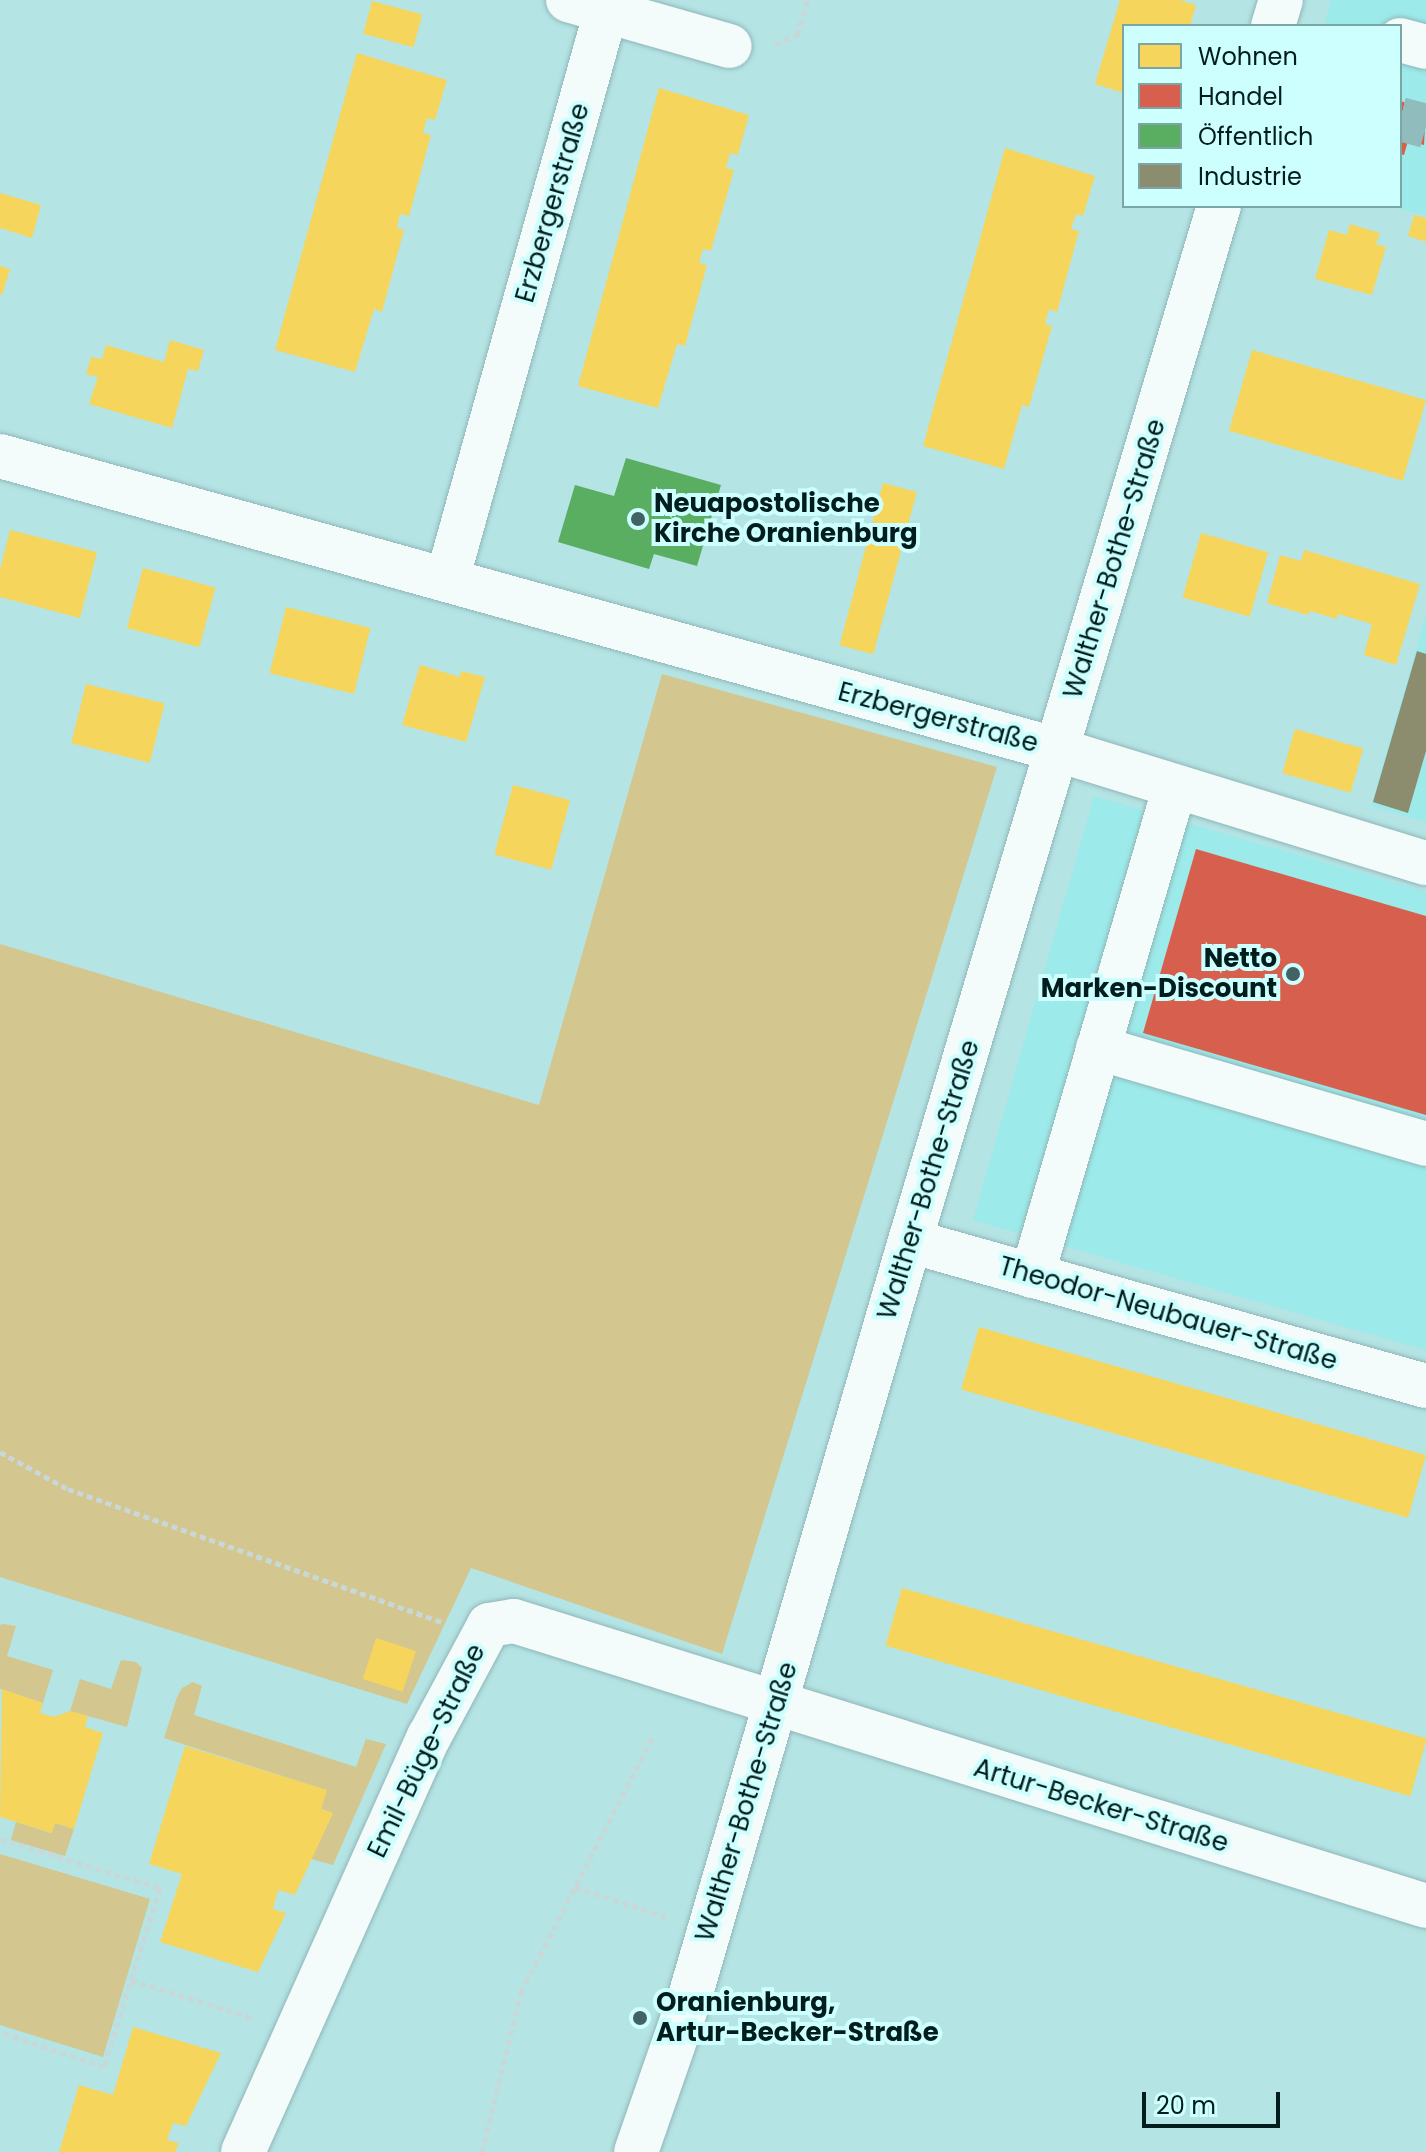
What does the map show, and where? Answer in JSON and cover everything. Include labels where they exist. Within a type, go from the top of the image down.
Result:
[{"type":"street","points":[[1274,24],[1281,0]]},
{"type":"street","name":"Erzbergerstraße","points":[[447,580],[587,5],[730,46]]},
{"type":"street","points":[[1402,41],[1426,47]]},
{"type":"street","name":"Walther-Bothe-Straße","points":[[636,2152],[689,2000],[910,1241],[1218,208]]},
{"type":"street","name":"Erzbergerstraße","points":[[0,456],[1058,750],[1426,863]]},
{"type":"street","points":[[1032,1276],[1175,786]]},
{"type":"street","points":[[1098,1048],[1426,1144]]},
{"type":"street","name":"Theodor-Neubauer-Straße","points":[[910,1241],[1426,1386]]},
{"type":"street","name":"Emil-Büge-Straße","points":[[243,2152],[429,1737],[489,1625],[514,1621],[777,1704]]},
{"type":"street","name":"Artur-Becker-Straße","points":[[777,1704],[1426,1906]]},
{"type":"path","points":[[730,46],[779,44],[797,35],[808,0]]},
{"type":"path","points":[[0,1452],[68,1489],[450,1625]]},
{"type":"path","points":[[482,2152],[521,1992],[653,1736]]},
{"type":"path","points":[[0,1839],[160,1888],[104,2067],[0,2032]]},
{"type":"path","points":[[575,1887],[653,1913]]},
{"type":"path","points":[[131,1980],[267,2022]]},
{"type":"shaded area","points":[[1331,0],[1426,0],[1426,216],[1398,208],[1402,208],[1402,24],[1325,24]]},
{"type":"shaded area","points":[[1426,615],[1426,822],[1371,806]]},
{"type":"shaded area","points":[[662,674],[997,767],[722,1654],[471,1568],[407,1704],[0,1577],[0,944],[539,1105]]},
{"type":"shaded area","points":[[1094,796],[1426,892],[1426,1350],[973,1220]]},
{"type":"shaded area","points":[[0,1625],[16,1626],[7,1656],[53,1670],[43,1703],[0,1689]]},
{"type":"shaded area","points":[[121,1660],[136,1662],[142,1668],[127,1727],[70,1711],[80,1679],[111,1689]]},
{"type":"shaded area","points":[[193,1682],[202,1686],[194,1715],[356,1767],[366,1739],[386,1744],[333,1865],[311,1859],[333,1813],[321,1809],[326,1790],[164,1738],[177,1697],[182,1688]]},
{"type":"shaded area","points":[[16,1822],[51,1833],[55,1823],[74,1829],[65,1856],[11,1840]]},
{"type":"shaded area","points":[[0,1854],[150,1899],[103,2057],[0,2025]]},
{"type":"building: Wohnen","points":[[1120,0],[1180,0],[1196,5],[1191,24],[1122,24],[1122,92],[1095,84]]},
{"type":"building: Wohnen","points":[[372,1],[422,14],[413,47],[363,34]]},
{"type":"building: Wohnen","points":[[357,53],[447,80],[435,120],[427,118],[423,133],[431,135],[409,216],[400,214],[397,228],[404,230],[382,312],[374,309],[355,372],[275,350]]},
{"type":"building: Wohnen","points":[[659,88],[749,115],[738,155],[730,153],[726,168],[734,170],[711,251],[703,249],[699,263],[707,265],[685,346],[677,344],[658,408],[578,386]]},
{"type":"building: Wohnen","points":[[1005,148],[1095,176],[1083,216],[1076,214],[1071,229],[1079,231],[1057,312],[1049,309],[1045,324],[1052,326],[1029,407],[1022,405],[1004,469],[923,446]]},
{"type":"building: Wohnen","points":[[0,193],[41,205],[32,238],[0,228]]},
{"type":"building: Wohnen","points":[[1414,215],[1426,218],[1426,242],[1408,236]]},
{"type":"building: Wohnen","points":[[1350,224],[1380,233],[1376,244],[1386,247],[1372,295],[1315,279],[1329,230],[1347,235]]},
{"type":"building: Wohnen","points":[[0,266],[10,269],[2,295],[0,294]]},
{"type":"building: Wohnen","points":[[170,340],[204,350],[198,371],[188,369],[172,428],[89,404],[98,377],[86,374],[91,357],[102,359],[106,345],[164,362]]},
{"type":"building: Wohnen","points":[[1252,350],[1426,400],[1403,481],[1229,431]]},
{"type":"building: Wohnen","points":[[883,483],[917,492],[873,654],[840,645]]},
{"type":"building: Wohnen","points":[[10,530],[97,552],[80,618],[0,597],[0,570]]},
{"type":"building: Wohnen","points":[[1201,533],[1268,552],[1250,617],[1183,597]]},
{"type":"building: Wohnen","points":[[1304,550],[1420,584],[1396,665],[1364,655],[1372,624],[1338,614],[1337,619],[1310,611],[1308,615],[1267,603],[1280,555],[1301,561]]},
{"type":"building: Wohnen","points":[[143,568],[215,587],[199,647],[127,628]]},
{"type":"building: Wohnen","points":[[286,607],[370,628],[354,694],[270,673]]},
{"type":"building: Wohnen","points":[[420,665],[460,677],[461,671],[485,677],[466,742],[402,725]]},
{"type":"building: Wohnen","points":[[86,684],[165,704],[150,763],[71,743]]},
{"type":"building: Wohnen","points":[[1295,729],[1363,749],[1351,793],[1282,773]]},
{"type":"building: Wohnen","points":[[513,785],[570,800],[551,870],[494,855]]},
{"type":"building: Wohnen","points":[[979,1327],[1426,1455],[1408,1518],[961,1389]]},
{"type":"building: Wohnen","points":[[902,1588],[1426,1738],[1410,1796],[885,1646]]},
{"type":"building: Wohnen","points":[[376,1638],[416,1651],[403,1692],[363,1679]]},
{"type":"building: Wohnen","points":[[2,1689],[43,1703],[40,1713],[54,1717],[70,1711],[88,1716],[85,1727],[103,1733],[74,1829],[55,1823],[52,1833],[0,1817]]},
{"type":"building: Wohnen","points":[[185,1746],[327,1790],[321,1809],[333,1813],[295,1895],[278,1890],[273,1909],[286,1913],[258,1972],[160,1942],[182,1874],[149,1864]]},
{"type":"building: Wohnen","points":[[133,2027],[221,2053],[186,2126],[173,2123],[167,2140],[179,2143],[175,2152],[59,2152],[79,2085],[113,2095]]},
{"type":"building: Handel","points":[[1402,102],[1426,108],[1424,145],[1408,141],[1404,155]]},
{"type":"building: Handel","name":"Netto Marken-Discount","points":[[1196,849],[1426,916],[1426,1115],[1143,1033]]},
{"type":"building: Öffentlich","name":"Neuapostolische Kirche Oranienburg","points":[[626,458],[721,485],[697,566],[654,554],[649,569],[558,542],[575,485],[614,496]]},
{"type":"building: Industrie","points":[[1417,651],[1426,654],[1426,751],[1408,813],[1373,802]]},
{"type":"tunnel","points":[[1402,120],[1426,126]]},
{"type":"place","name":"Neuapostolische Kirche Oranienburg","points":[[638,519]]},
{"type":"place","name":"Netto Marken-Discount","points":[[1293,974]]},
{"type":"place","name":"Oranienburg, Artur-Becker-Straße","points":[[640,2018]]}]
